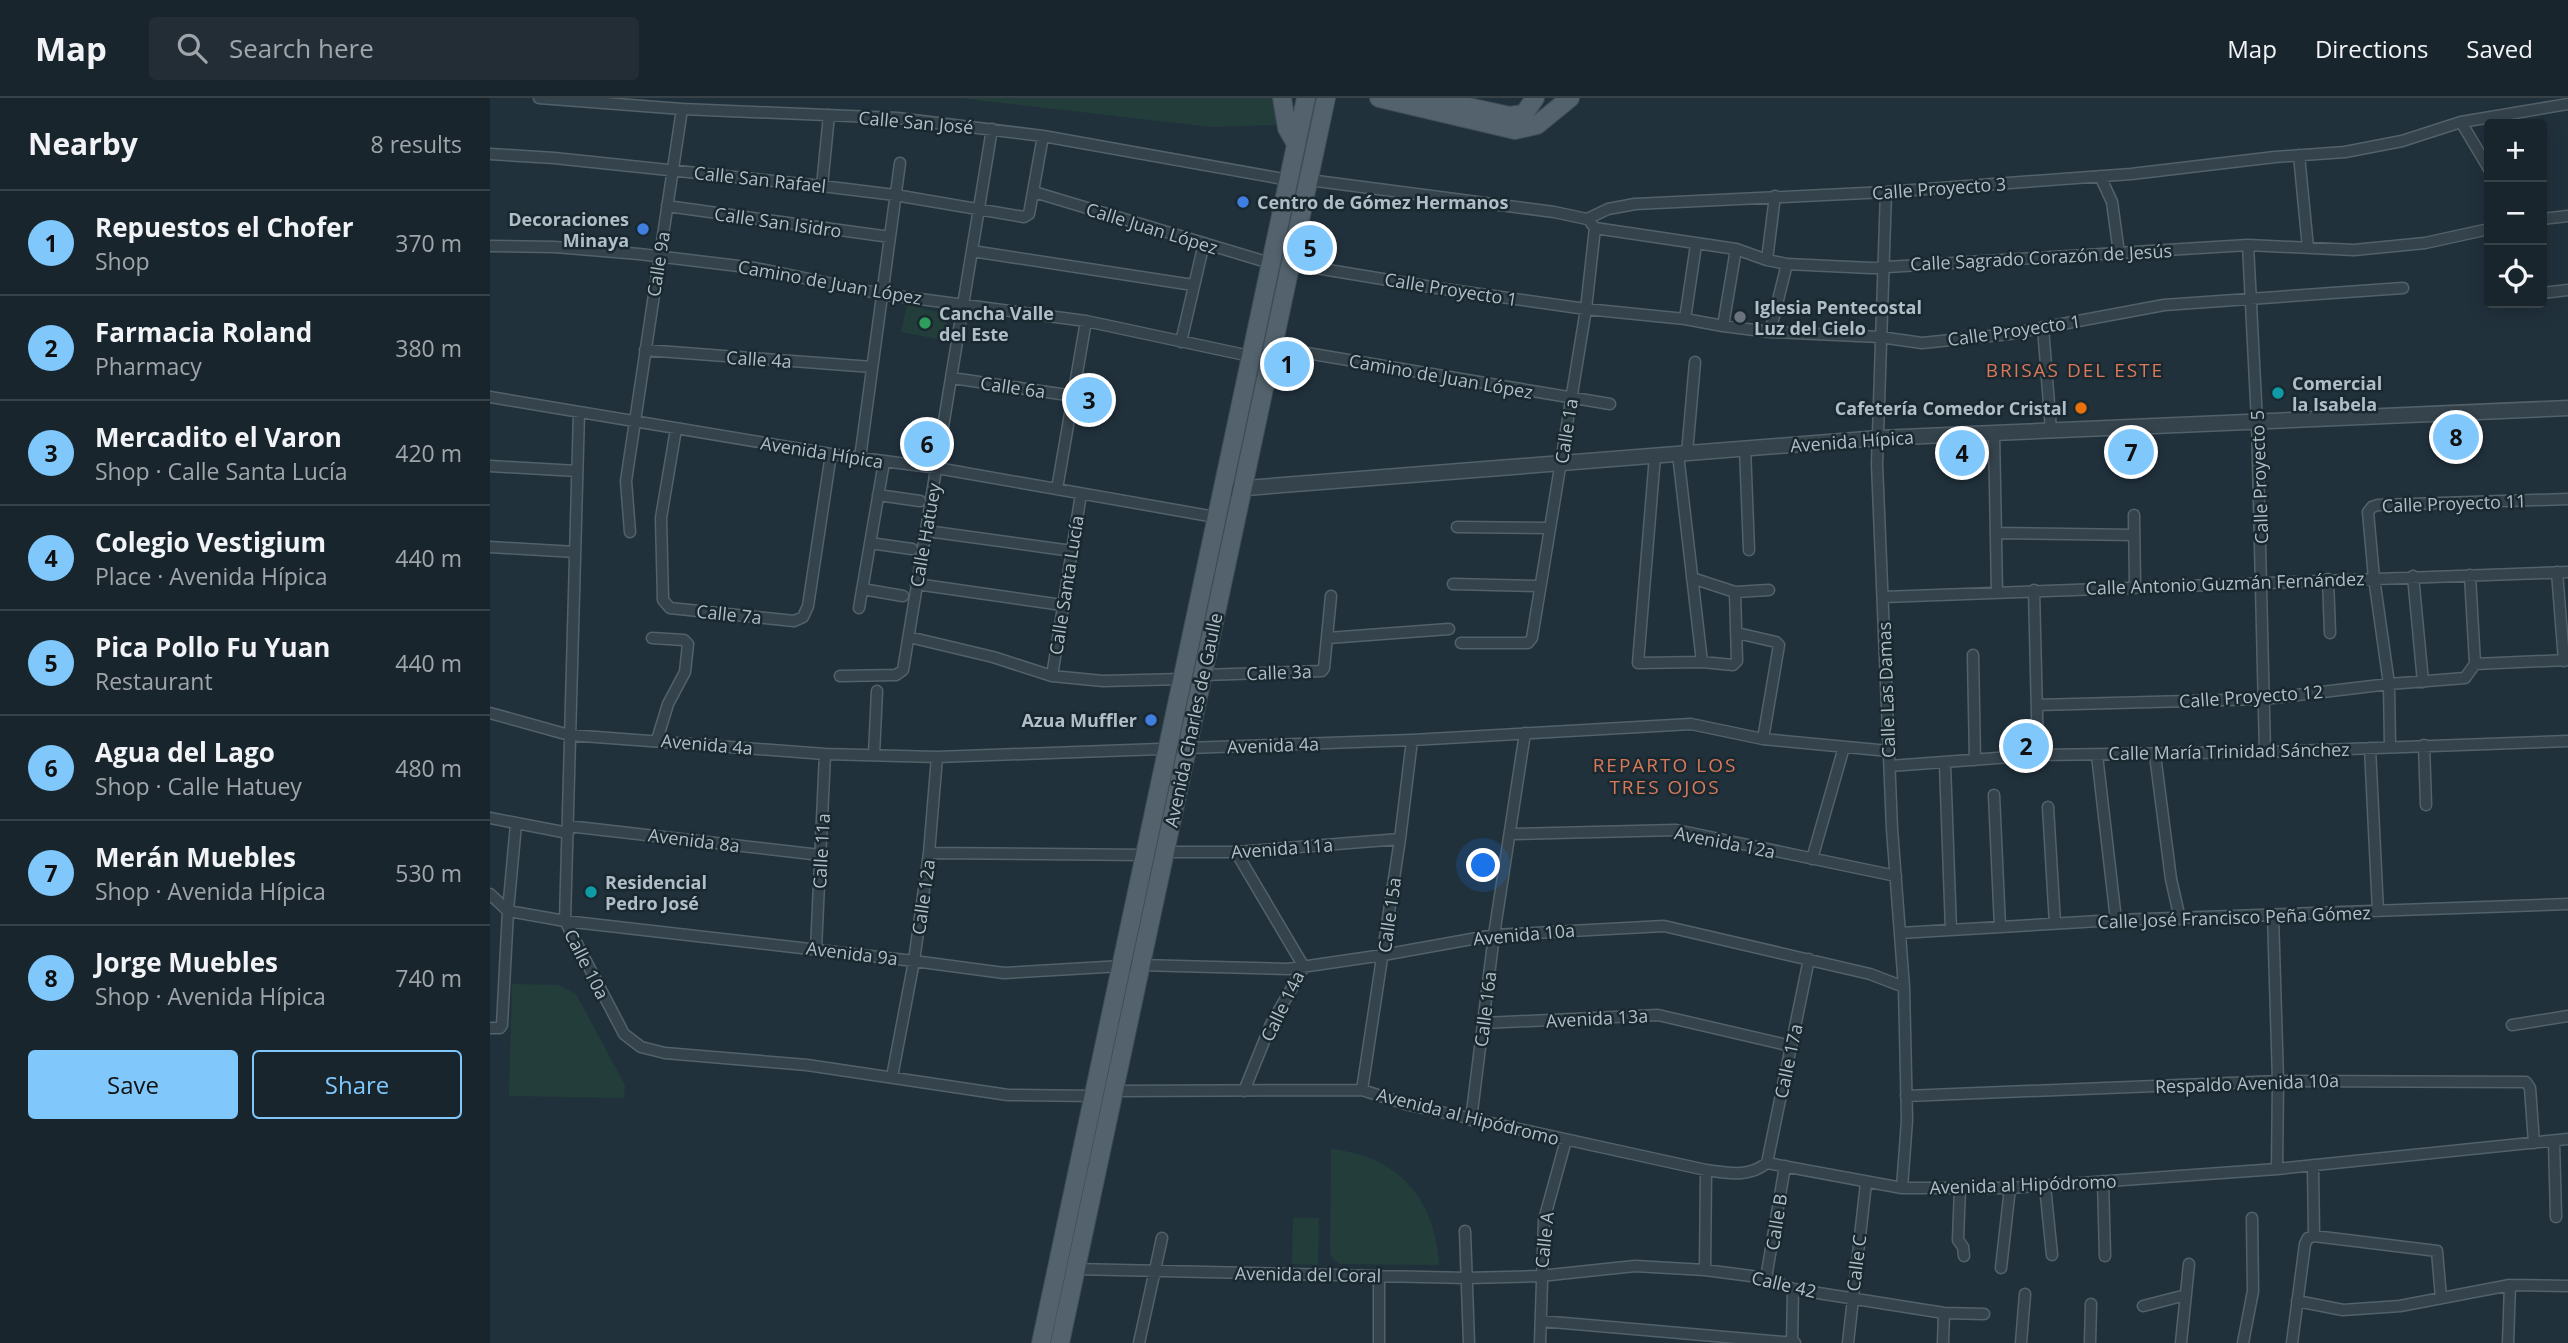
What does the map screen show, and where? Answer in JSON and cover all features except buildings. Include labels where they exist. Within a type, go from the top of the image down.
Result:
[{"type":"main road","points":[[1282,98],[1287,128],[1296,144]]},
{"type":"main road","name":"Avenida Charles de Gaulle","points":[[1155,853],[1168,748],[1306,98]]},
{"type":"main road","name":"Avenida Charles de Gaulle","points":[[1041,1343],[1095,1096],[1130,965],[1155,853],[1187,748],[1326,98]]},
{"type":"main road","points":[[1322,117],[1342,98]]},
{"type":"main road","points":[[1379,98],[1515,130],[1537,125],[1570,98]]},
{"type":"main road","points":[[1427,98],[1510,116],[1524,114],[1535,98]]},
{"type":"main road","name":"Avenida Charles de Gaulle","points":[[1060,1343],[1113,1091],[1130,965]]},
{"type":"street","name":"Calle San José","points":[[539,98],[682,109],[897,118],[1043,136],[1289,180]]},
{"type":"street","name":"Calle Proyecto 3","points":[[1591,223],[1608,209],[1635,204],[1886,192],[2100,176],[2345,152],[2402,141],[2461,122],[2568,104]]},
{"type":"street","name":"Calle 9a","points":[[630,532],[626,481],[682,109]]},
{"type":"street","points":[[822,186],[829,115]]},
{"type":"street","points":[[2461,122],[2484,161]]},
{"type":"street","name":"Calle Hatuey","points":[[839,676],[900,673],[903,670],[992,129]]},
{"type":"street","points":[[1034,192],[1043,136]]},
{"type":"street","name":"Calle San Rafael","points":[[490,154],[822,186],[895,195],[978,211],[1028,216],[1034,192]]},
{"type":"street","points":[[2299,156],[2308,248]]},
{"type":"street","points":[[860,458],[900,163]]},
{"type":"street","points":[[2100,176],[2112,202],[2119,253]]},
{"type":"street","points":[[1309,180],[1554,212],[1591,223]]},
{"type":"street","name":"Calle Juan López","points":[[1034,192],[1270,263]]},
{"type":"street","name":"Calle Las Damas","points":[[1886,192],[1877,464],[1889,751],[1904,987],[1907,1120],[1902,1188]]},
{"type":"street","points":[[1767,260],[1775,196]]},
{"type":"street","name":"Calle San Isidro","points":[[667,206],[890,237]]},
{"type":"street","points":[[2547,218],[2568,216]]},
{"type":"street","name":"Calle Sagrado Corazón de Jesús","points":[[1591,223],[1696,244],[1736,249],[1787,264],[1837,268],[2248,245],[2354,250],[2425,243],[2484,230]]},
{"type":"street","name":"Calle 1a","points":[[1461,643],[1528,643],[1532,638],[1586,309],[1591,223]]},
{"type":"street","points":[[1181,342],[1204,243]]},
{"type":"street","points":[[1685,319],[1696,244]]},
{"type":"street","name":"Calle Proyecto 5","points":[[2248,245],[2258,421],[2265,752]]},
{"type":"street","name":"Camino de Juan López","points":[[490,246],[555,247],[755,268],[882,294],[1086,321],[1250,356]]},
{"type":"street","points":[[1723,326],[1736,249]]},
{"type":"street","points":[[972,251],[1193,285]]},
{"type":"street","name":"Calle Proyecto 1","points":[[1292,264],[1586,309],[1685,319],[1770,332],[1880,337],[1922,343],[2009,334],[2164,305],[2403,288]]},
{"type":"street","points":[[1770,332],[1787,264]]},
{"type":"street","points":[[2547,292],[2568,290]]},
{"type":"street","points":[[1057,489],[1086,321]]},
{"type":"street","points":[[2043,327],[2051,430]]},
{"type":"street","name":"Camino de Juan López","points":[[1271,347],[1610,404]]},
{"type":"street","name":"Calle 4a","points":[[645,351],[872,367]]},
{"type":"street","points":[[1695,362],[1682,454],[1702,662]]},
{"type":"street","name":"Calle 6a","points":[[952,378],[1073,396]]},
{"type":"street","name":"Avenida Hípica","points":[[490,397],[831,454],[937,468],[1237,521]]},
{"type":"street","name":"Avenida Hípica","points":[[1221,490],[1879,438],[2568,408]]},
{"type":"street","name":"Calle 10a","points":[[579,412],[565,921],[624,1034],[641,1047],[665,1053],[807,1065],[1019,1097],[1095,1096]]},
{"type":"street","name":"Calle 7a","points":[[676,429],[661,518],[663,600],[670,608],[794,621],[803,617],[808,606],[831,454]]},
{"type":"street","points":[[1994,433],[1997,592]]},
{"type":"street","points":[[1745,448],[1749,550]]},
{"type":"street","points":[[1655,456],[1638,663],[1735,664],[1735,592]]},
{"type":"street","points":[[859,608],[884,462]]},
{"type":"street","points":[[490,466],[577,471]]},
{"type":"street","name":"Calle Santa Lucía","points":[[1052,676],[1081,494]]},
{"type":"street","points":[[878,495],[920,501]]},
{"type":"street","name":"Calle Proyecto 11","points":[[2390,747],[2389,684],[2368,512],[2378,505],[2568,499]]},
{"type":"street","points":[[2134,515],[2135,586]]},
{"type":"street","points":[[1457,527],[1549,528]]},
{"type":"street","points":[[927,531],[1072,551]]},
{"type":"street","points":[[1996,533],[2134,535]]},
{"type":"street","points":[[870,543],[912,549]]},
{"type":"street","points":[[490,547],[575,552]]},
{"type":"street","points":[[2470,575],[2475,664],[2566,660],[2562,572]]},
{"type":"street","name":"Calle Antonio Guzmán Fernández","points":[[1883,597],[2562,572]]},
{"type":"street","points":[[2413,576],[2423,682]]},
{"type":"street","points":[[1692,578],[1735,592],[1769,590]]},
{"type":"street","points":[[2328,579],[2330,633]]},
{"type":"street","points":[[916,584],[1062,605]]},
{"type":"street","points":[[1453,584],[1540,586]]},
{"type":"street","points":[[862,589],[903,596]]},
{"type":"street","points":[[2034,590],[2038,755]]},
{"type":"street","name":"Calle 3a","points":[[1203,674],[1322,671],[1331,596]]},
{"type":"street","points":[[1328,638],[1449,629]]},
{"type":"street","points":[[1737,633],[1779,645],[1763,739]]},
{"type":"street","points":[[909,637],[993,657],[1052,676],[1103,681],[1182,679]]},
{"type":"street","points":[[652,638],[684,640],[688,645],[685,672],[668,704],[657,740]]},
{"type":"street","points":[[1973,655],[1975,760]]},
{"type":"street","name":"Calle Proyecto 12","points":[[2037,705],[2264,699],[2465,678],[2475,664]]},
{"type":"street","points":[[874,754],[877,691]]},
{"type":"street","name":"Avenida 4a","points":[[490,713],[569,735],[825,754],[937,757],[1412,740],[1691,724],[1763,739],[1889,751]]},
{"type":"street","name":"Calle 16a","points":[[1471,1120],[1494,935],[1525,733]]},
{"type":"street","name":"Calle 15a","points":[[1362,1090],[1400,839],[1412,740]]},
{"type":"street","name":"Calle María Trinidad Sánchez","points":[[1890,766],[2038,755],[2155,755],[2568,741]]},
{"type":"street","points":[[2424,746],[2426,805]]},
{"type":"street","points":[[1812,859],[1844,747]]},
{"type":"street","points":[[2370,748],[2378,911]]},
{"type":"street","name":"Calle 11a","points":[[816,949],[825,754]]},
{"type":"street","points":[[2097,755],[2116,920]]},
{"type":"street","points":[[2155,755],[2171,879],[2180,919]]},
{"type":"street","name":"Calle 12a","points":[[892,1077],[914,961],[929,853],[937,757]]},
{"type":"street","points":[[1945,764],[1951,930]]},
{"type":"street","points":[[1994,795],[2000,927]]},
{"type":"street","points":[[2048,807],[2054,924]]},
{"type":"street","name":"Avenida 8a","points":[[490,818],[568,830],[820,855]]},
{"type":"street","points":[[490,1028],[500,1028],[502,1025],[516,824]]},
{"type":"street","name":"Avenida 12a","points":[[1511,834],[1676,830],[1896,876]]},
{"type":"street","name":"Avenida 11a","points":[[929,853],[1236,852],[1400,839]]},
{"type":"street","name":"Calle 14a","points":[[1236,852],[1304,967],[1271,1024],[1244,1091]]},
{"type":"street","points":[[490,894],[508,911]]},
{"type":"street","name":"Calle José Francisco Peña Gómez","points":[[1900,933],[2116,920],[2568,904]]},
{"type":"street","name":"Avenida 9a","points":[[508,911],[565,921],[1004,973],[1130,965]]},
{"type":"street","points":[[2273,915],[2278,1081],[2277,1169]]},
{"type":"street","name":"Avenida 10a","points":[[1130,965],[1288,969],[1383,956],[1494,935],[1664,926],[1870,974],[1904,987]]},
{"type":"street","name":"Calle 17a","points":[[1767,1163],[1809,959]]},
{"type":"street","name":"Avenida 13a","points":[[1484,1023],[1658,1015],[1791,1046]]},
{"type":"street","points":[[2512,1025],[2568,1016]]},
{"type":"street","name":"Respaldo Avenida 10a","points":[[1906,1096],[2278,1081],[2526,1082],[2529,1088],[2533,1143]]},
{"type":"street","name":"Avenida al Hipódromo","points":[[1113,1091],[1362,1090],[1471,1120],[1706,1170],[1744,1174],[1755,1172],[1767,1163],[1902,1188],[2010,1188],[2277,1169],[2568,1139]]},
{"type":"street","name":"Calle A","points":[[1540,1343],[1540,1276],[1544,1220],[1566,1140]]},
{"type":"street","points":[[2554,1141],[2556,1217]]},
{"type":"street","points":[[2291,1343],[2311,1237],[2313,1165]]},
{"type":"street","name":"Calle B","points":[[1766,1278],[1785,1166]]},
{"type":"street","points":[[1706,1170],[1706,1270]]},
{"type":"street","points":[[2103,1181],[2105,1256]]},
{"type":"street","name":"Calle C","points":[[1848,1343],[1866,1183]]},
{"type":"street","points":[[2045,1186],[2052,1255]]},
{"type":"street","points":[[1960,1188],[1958,1240],[1963,1247],[1964,1256]]},
{"type":"street","points":[[2001,1268],[2010,1188]]},
{"type":"street","points":[[2243,1343],[2253,1292],[2252,1218]]},
{"type":"street","points":[[1465,1231],[1469,1343]]},
{"type":"street","points":[[2311,1237],[2438,1251],[2441,1298]]},
{"type":"street","points":[[1139,1343],[1162,1238]]},
{"type":"street","points":[[2181,1343],[2189,1264]]},
{"type":"street","name":"Calle 42","points":[[1540,1276],[1635,1266],[1706,1270],[1766,1278],[1793,1289],[1944,1313],[1984,1314]]},
{"type":"street","name":"Avenida del Coral","points":[[1075,1269],[1467,1278],[1540,1276]]},
{"type":"street","points":[[1379,1275],[1379,1343]]},
{"type":"street","points":[[2297,1301],[2343,1310],[2400,1306],[2510,1285],[2568,1286]]},
{"type":"street","points":[[2508,1343],[2510,1285]]},
{"type":"street","points":[[1541,1321],[1793,1343],[1793,1289]]},
{"type":"street","points":[[2021,1343],[2025,1294]]},
{"type":"street","points":[[2143,1306],[2186,1295]]},
{"type":"street","points":[[2090,1343],[2091,1304]]},
{"type":"street","points":[[1943,1343],[1944,1313]]},
{"type":"green space","points":[[959,98],[1275,98],[1280,121],[1274,125],[1211,127]]},
{"type":"green space","name":"Cancha Valle del Este","points":[[907,305],[948,314],[943,340],[901,332]]},
{"type":"green space","points":[[512,984],[559,985],[576,994],[625,1085],[624,1098],[509,1096]]},
{"type":"green space","points":[[1331,1149],[1355,1153],[1376,1161],[1394,1171],[1409,1185],[1430,1220],[1439,1265],[1340,1264],[1333,1259],[1330,1253]]},
{"type":"green space","points":[[1293,1218],[1319,1218],[1318,1265],[1292,1264]]},
{"type":"place","name":"Centro de Gómez Hermanos","points":[[1243,202]]},
{"type":"place","name":"Decoraciones Minaya","points":[[643,229]]},
{"type":"place","name":"Pica Pollo Fu Yuan","points":[[1310,248]]},
{"type":"place","name":"Iglesia Pentecostal Luz del Cielo","points":[[1740,317]]},
{"type":"place","name":"Cancha Valle del Este","points":[[925,323]]},
{"type":"place","name":"Repuestos el Chofer","points":[[1287,364]]},
{"type":"place","name":"Comercial la Isabela","points":[[2278,393]]},
{"type":"place","name":"Mercadito el Varon","points":[[1089,400]]},
{"type":"place","name":"Cafetería Comedor Cristal","points":[[2081,408]]},
{"type":"place","name":"Jorge Muebles","points":[[2456,437]]},
{"type":"place","name":"Agua del Lago","points":[[927,444]]},
{"type":"place","name":"Merán Muebles","points":[[2131,452]]},
{"type":"place","name":"Colegio Vestigium","points":[[1962,453]]},
{"type":"place","name":"Azua Muffler","points":[[1151,720]]},
{"type":"place","name":"Farmacia Roland","points":[[2026,746]]},
{"type":"place","name":"Residencial Pedro José","points":[[591,892]]},
{"type":"district","name":"BRISAS DEL ESTE","points":[[2075,370]]},
{"type":"district","name":"REPARTO LOS TRES OJOS","points":[[1665,776]]}]
